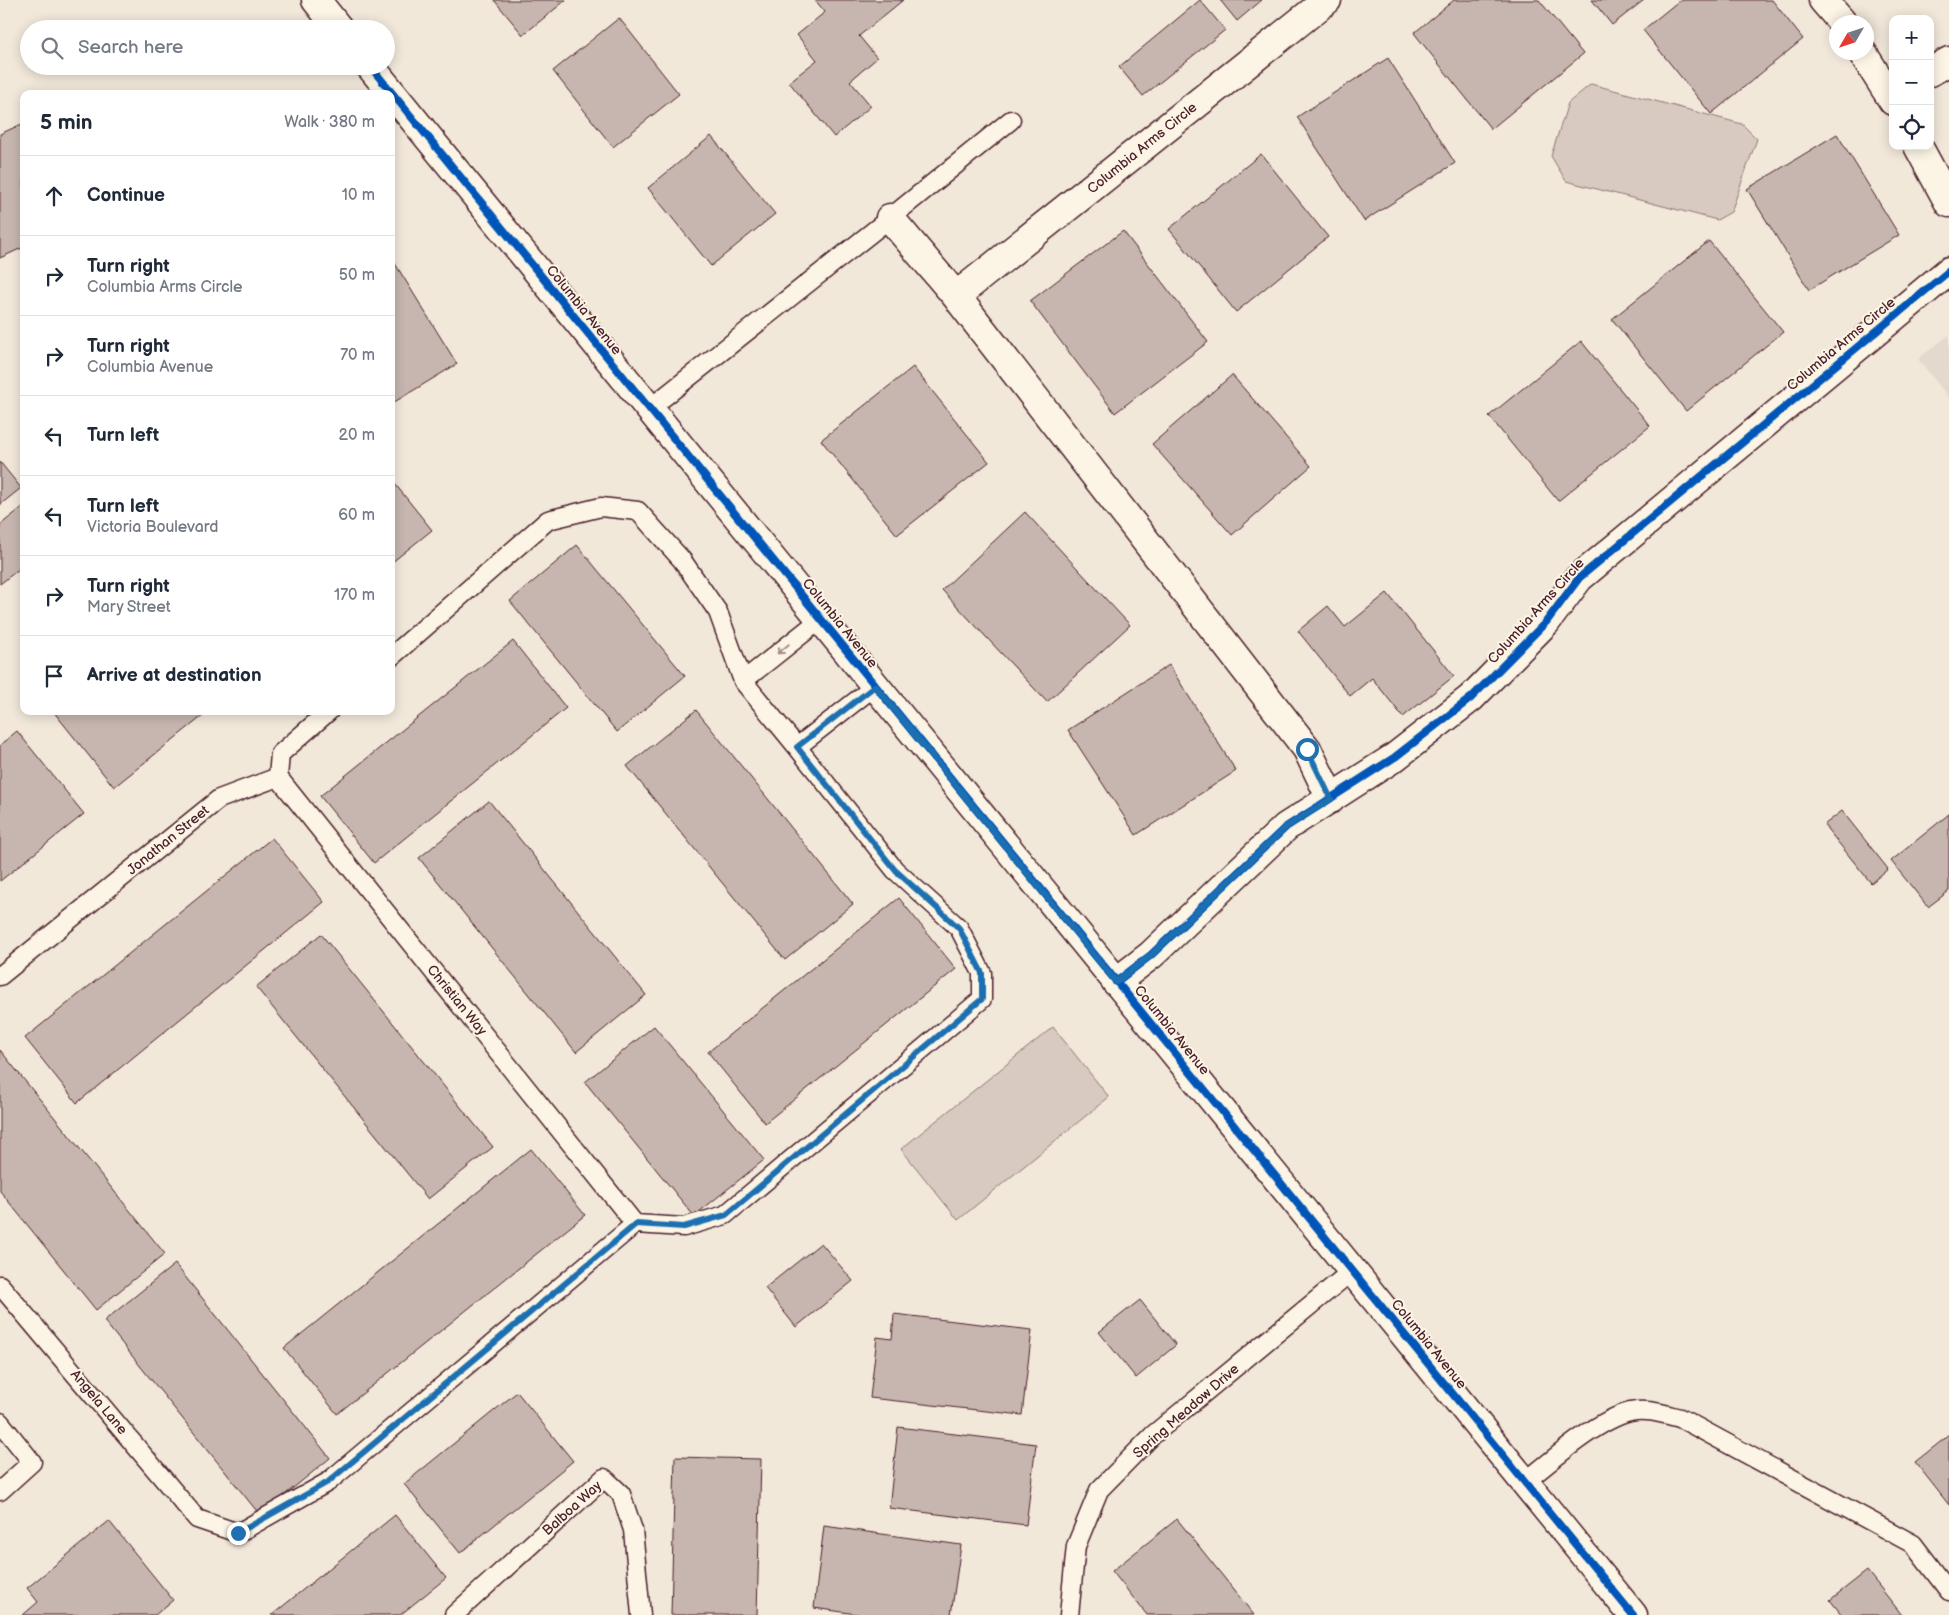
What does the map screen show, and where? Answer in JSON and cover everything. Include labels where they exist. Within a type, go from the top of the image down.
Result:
[{"type":"street","points":[[316,0],[332,20]]},
{"type":"street","name":"Columbia Arms Circle","points":[[956,296],[1327,0]]},
{"type":"street","points":[[1823,0],[1836,15]]},
{"type":"street","points":[[1867,60],[1889,92]]},
{"type":"street","points":[[1934,70],[1949,61]]},
{"type":"street","name":"Columbia Avenue","points":[[377,75],[390,90]]},
{"type":"street","name":"Columbia Avenue","points":[[395,97],[1633,1615]]},
{"type":"street","points":[[1920,150],[1949,203]]},
{"type":"street","points":[[890,218],[956,296],[1307,749],[1331,799]]},
{"type":"street","name":"Columbia Arms Circle","points":[[1116,982],[1151,955],[1286,827],[1395,757],[1471,698],[1546,622],[1578,578],[1949,271]]},
{"type":"lane","points":[[649,409],[1011,120]]},
{"type":"lane","points":[[395,654],[548,520],[601,507],[638,511],[682,560],[718,612],[743,681],[895,870],[959,928],[982,973],[982,999],[726,1215],[684,1227],[636,1224]]},
{"type":"lane","points":[[743,681],[821,619]]},
{"type":"lane","points":[[797,747],[875,686]]},
{"type":"lane","points":[[278,777],[280,754],[324,715]]},
{"type":"lane","name":"Jonathan Street","points":[[0,976],[219,799],[278,777]]},
{"type":"lane","name":"Christian Way","points":[[278,777],[636,1224]]},
{"type":"lane","name":"Angela Lane","points":[[0,1285],[197,1519],[238,1533],[328,1482],[636,1224]]},
{"type":"lane","name":"Spring Meadow Drive","points":[[1069,1615],[1076,1546],[1098,1490],[1154,1435],[1353,1270]]},
{"type":"lane","points":[[1525,1482],[1558,1455],[1607,1421],[1631,1412],[1652,1411],[1680,1418],[1913,1544],[1949,1591]]},
{"type":"lane","points":[[0,1422],[32,1462],[0,1491]]},
{"type":"lane","name":"Balboa Way","points":[[454,1615],[604,1478],[621,1494],[633,1530],[641,1615]]},
{"type":"shaded area","points":[[1591,84],[1742,124],[1757,139],[1731,212],[1717,220],[1566,181],[1551,156],[1568,103]]},
{"type":"shaded area","points":[[1949,335],[1949,398],[1918,359]]},
{"type":"shaded area","points":[[1053,1027],[1109,1097],[958,1220],[901,1149]]},
{"type":"building","points":[[494,0],[566,0],[523,35]]},
{"type":"building","points":[[815,0],[903,0],[859,36],[877,58],[850,81],[871,106],[834,137],[789,82],[817,60],[797,35],[825,12]]},
{"type":"building","points":[[1200,0],[1225,30],[1143,96],[1119,67]]},
{"type":"building","points":[[1220,0],[1262,0],[1237,21]]},
{"type":"building","points":[[1454,0],[1539,0],[1583,54],[1491,129],[1414,33]]},
{"type":"building","points":[[1592,0],[1644,0],[1612,25]]},
{"type":"building","points":[[1680,0],[1772,0],[1803,39],[1711,114],[1643,30]]},
{"type":"building","points":[[619,18],[679,94],[613,147],[553,71]]},
{"type":"building","points":[[1388,58],[1455,163],[1364,221],[1297,117]]},
{"type":"building","points":[[20,125],[20,249],[0,258],[0,134]]},
{"type":"building","points":[[1837,134],[1899,235],[1809,290],[1747,189]]},
{"type":"building","points":[[711,136],[775,214],[711,266],[648,188]]},
{"type":"building","points":[[1261,154],[1328,237],[1236,312],[1169,229]]},
{"type":"building","points":[[1123,231],[1208,342],[1115,413],[1030,301]]},
{"type":"building","points":[[1709,241],[1783,332],[1686,411],[1612,319]]},
{"type":"building","points":[[395,263],[457,364],[395,402]]},
{"type":"building","points":[[1581,341],[1650,426],[1558,501],[1489,416]]},
{"type":"building","points":[[913,367],[989,462],[897,535],[821,440]]},
{"type":"building","points":[[1232,375],[1311,466],[1232,535],[1152,444]]},
{"type":"building","points":[[0,462],[20,489],[0,505]]},
{"type":"building","points":[[395,484],[432,530],[395,560]]},
{"type":"building","points":[[20,509],[20,568],[0,584],[0,525]]},
{"type":"building","points":[[1025,512],[1130,625],[1047,702],[942,590]]},
{"type":"building","points":[[577,545],[685,676],[617,732],[510,601]]},
{"type":"building","points":[[1387,593],[1454,676],[1403,717],[1372,678],[1350,696],[1298,631],[1328,606],[1345,627]]},
{"type":"building","points":[[513,641],[566,708],[374,863],[320,796]]},
{"type":"building","points":[[1169,665],[1236,771],[1136,835],[1068,730]]},
{"type":"building","points":[[696,710],[853,904],[785,960],[627,766]]},
{"type":"building","points":[[56,715],[204,715],[114,787]]},
{"type":"building","points":[[17,731],[84,814],[0,881],[0,745]]},
{"type":"building","points":[[489,801],[646,995],[576,1052],[419,858]]},
{"type":"building","points":[[1842,811],[1888,869],[1871,883],[1824,825]]},
{"type":"building","points":[[1949,814],[1949,891],[1928,907],[1891,861]]},
{"type":"building","points":[[272,838],[324,902],[77,1103],[25,1038]]},
{"type":"building","points":[[899,898],[956,969],[765,1123],[708,1052]]},
{"type":"building","points":[[321,934],[493,1147],[428,1199],[256,987]]},
{"type":"building","points":[[654,1026],[764,1160],[694,1216],[585,1082]]},
{"type":"building","points":[[0,1050],[165,1254],[96,1310],[0,1191]]},
{"type":"building","points":[[531,1149],[585,1215],[337,1414],[284,1348]]},
{"type":"building","points":[[821,1243],[853,1281],[796,1327],[765,1288]]},
{"type":"building","points":[[175,1264],[330,1458],[260,1515],[104,1321]]},
{"type":"building","points":[[1140,1300],[1176,1345],[1136,1378],[1099,1332]]},
{"type":"building","points":[[894,1314],[1032,1330],[1022,1415],[870,1398],[877,1337],[892,1339]]},
{"type":"building","points":[[517,1392],[573,1461],[460,1553],[404,1484]]},
{"type":"building","points":[[898,1427],[1036,1444],[1026,1525],[889,1508]]},
{"type":"building","points":[[1949,1435],[1949,1505],[1915,1462]]},
{"type":"building","points":[[675,1457],[761,1459],[757,1615],[671,1615]]},
{"type":"building","points":[[395,1515],[446,1578],[400,1615],[272,1615]]},
{"type":"building","points":[[1177,1519],[1254,1615],[1147,1615],[1112,1571]]},
{"type":"building","points":[[109,1521],[173,1600],[155,1615],[23,1615],[38,1602],[27,1588]]},
{"type":"building","points":[[824,1526],[961,1545],[951,1615],[864,1615],[814,1608]]},
{"type":"building","points":[[1867,1571],[1902,1615],[1842,1615],[1830,1600]]},
{"type":"cycle path","points":[[377,75],[390,90]]},
{"type":"cycle path","points":[[395,97],[1633,1615]]},
{"type":"cycle path","points":[[1116,982],[1151,955],[1286,827],[1395,757],[1471,698],[1546,622],[1579,578],[1949,271]]},
{"type":"route","points":[[238,1533],[328,1482],[636,1224],[684,1227],[726,1215],[982,999],[982,973],[959,928],[895,870],[797,747],[875,686],[1116,982],[1151,955],[1286,827],[1331,799],[1307,749]]}]
